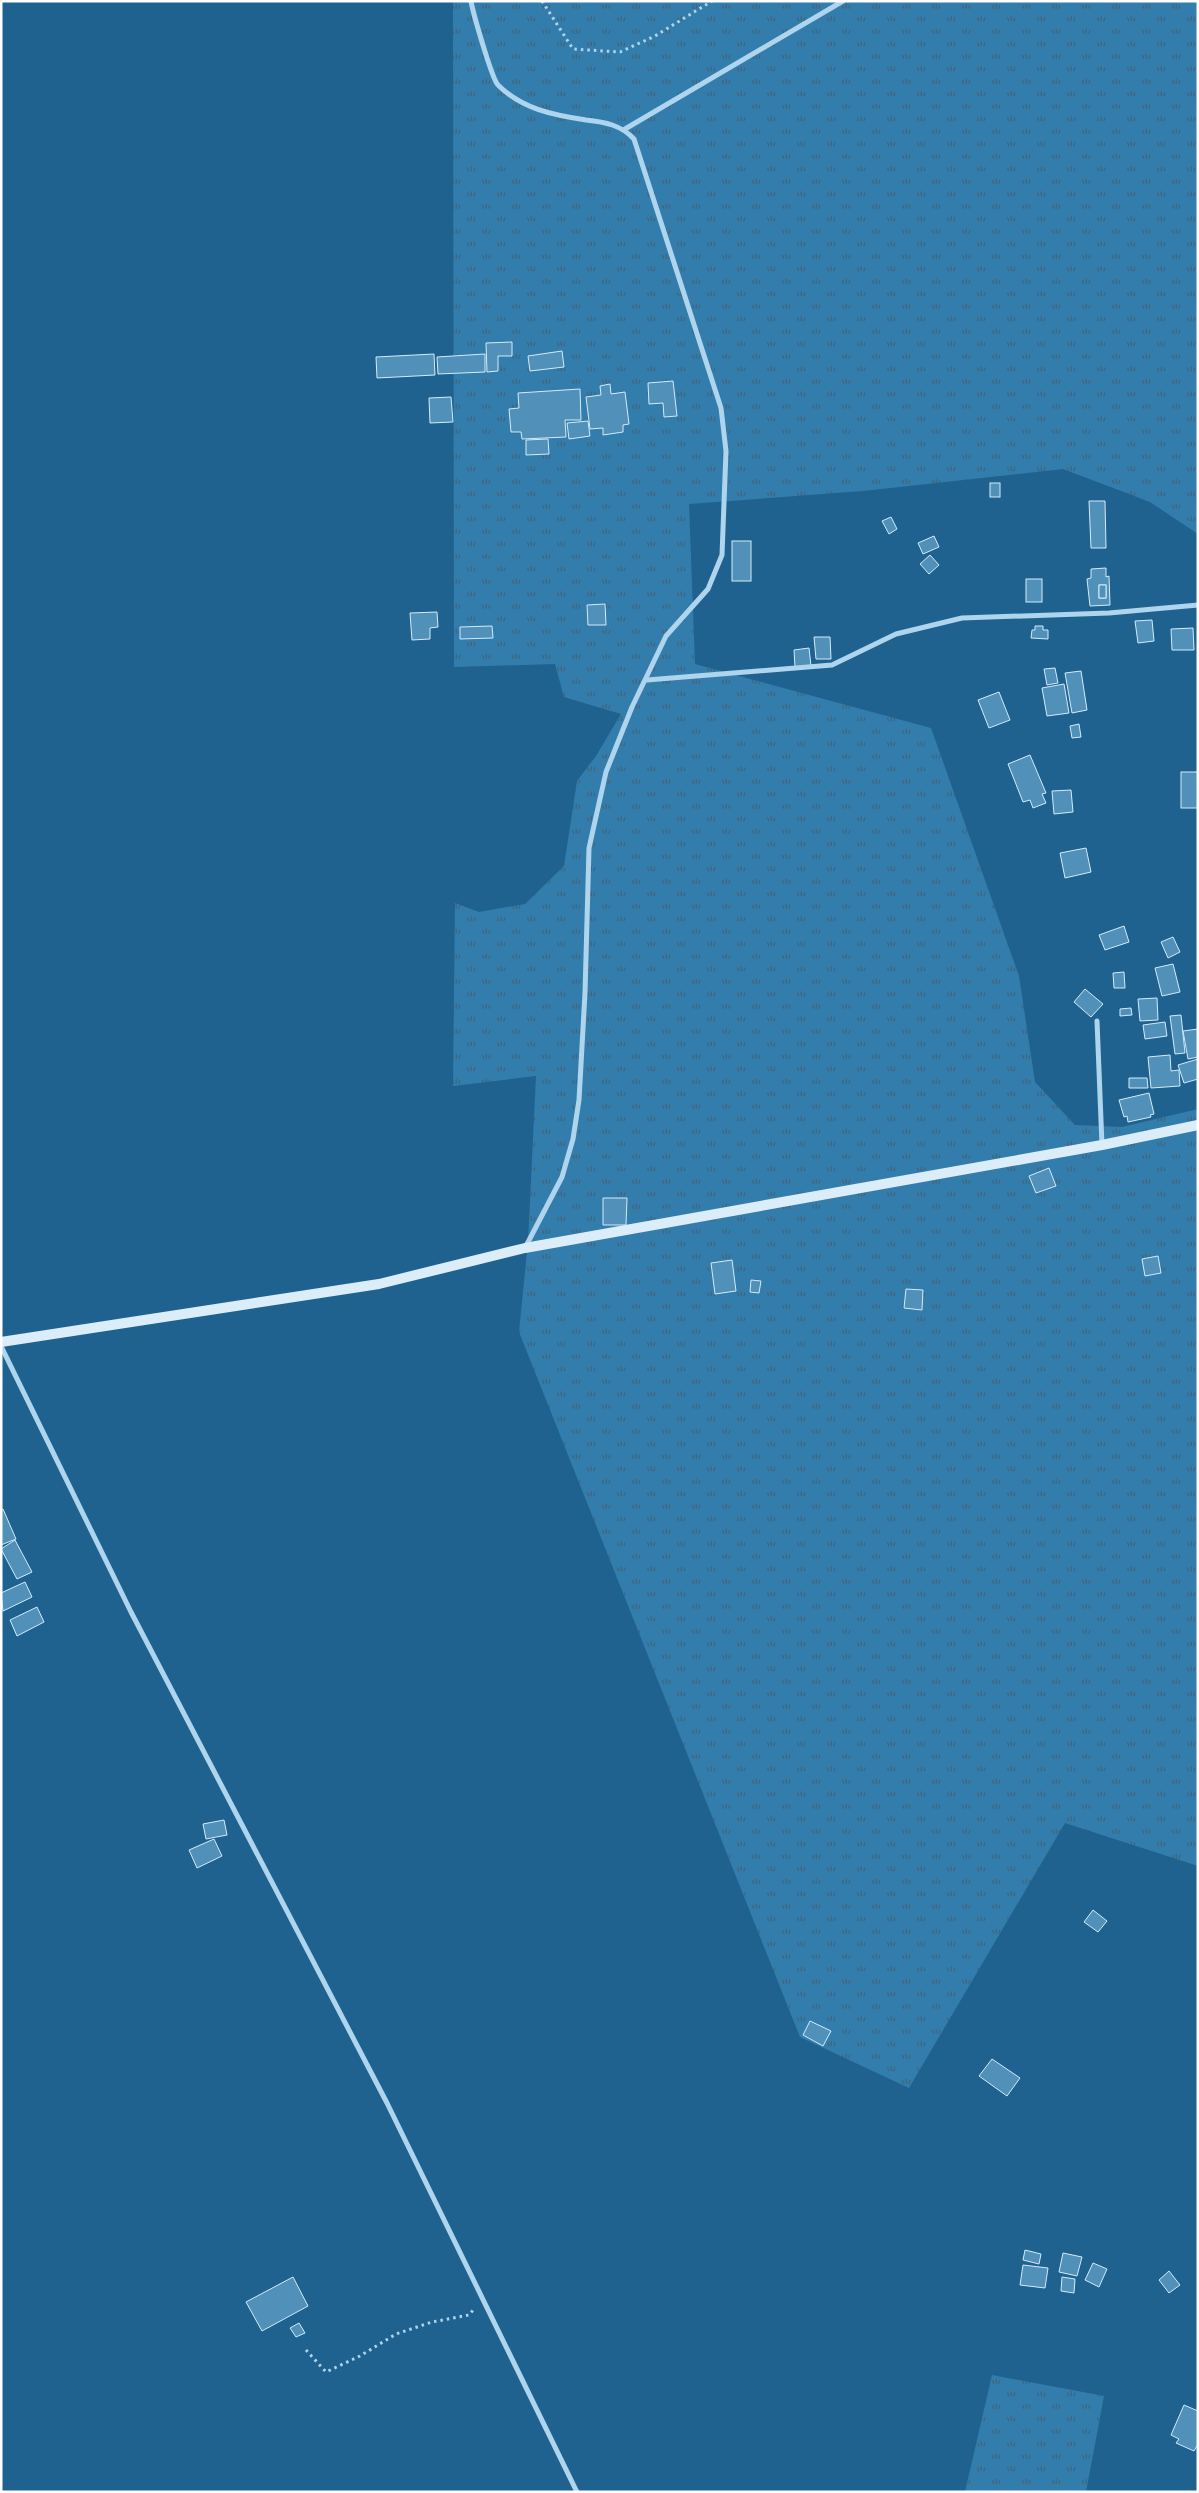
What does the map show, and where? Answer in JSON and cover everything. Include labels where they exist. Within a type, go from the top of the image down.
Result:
[{"type":"street","points":[[471,1],[496,84],[523,104],[549,114],[605,122],[624,129],[634,139],[721,408],[726,451],[722,555],[708,589],[666,636],[647,680],[632,707],[606,772],[589,848],[585,993],[578,1100],[573,1139],[562,1177],[525,1248]]},
{"type":"street","points":[[624,129],[844,1]]},
{"type":"street","points":[[647,680],[832,665],[896,634],[962,618],[1110,613],[1198,605]]},
{"type":"street","points":[[1097,1021],[1102,1145]]},
{"type":"street","points":[[577,2492],[387,2102],[131,1612],[1,1344],[379,1284],[525,1248],[1102,1145],[1198,1125]]},
{"type":"path","points":[[542,1],[547,12],[573,49],[620,52],[655,36],[712,1]]},
{"type":"path","points":[[306,2350],[326,2372],[360,2356],[396,2334],[432,2322],[469,2315],[483,2300]]},
{"type":"green space","points":[[453,1],[1198,1],[1198,534],[1150,502],[1063,469],[863,491],[689,504],[695,664],[931,728],[1019,976],[1035,1082],[1075,1125],[1122,1127],[1198,1109],[1198,1866],[1065,1823],[909,2088],[800,2037],[519,1332],[528,1242],[536,1076],[453,1086],[455,903],[479,912],[525,904],[564,866],[577,781],[596,756],[621,714],[564,697],[555,664],[454,667]]},
{"type":"green space","points":[[992,2375],[1104,2396],[1086,2492],[965,2492]]},
{"type":"building","points":[[512,342],[512,356],[498,356],[498,371],[487,372],[486,343]]},
{"type":"building","points":[[562,351],[564,367],[530,371],[528,356]]},
{"type":"building","points":[[434,354],[435,375],[377,378],[376,357]]},
{"type":"building","points":[[485,354],[485,372],[438,374],[437,357]]},
{"type":"building","points":[[673,381],[677,416],[664,417],[663,403],[649,404],[648,383]]},
{"type":"building","points":[[610,384],[611,394],[625,392],[629,424],[623,425],[623,432],[603,435],[603,428],[590,429],[586,397],[601,395],[600,386]]},
{"type":"building","points":[[580,389],[581,420],[565,420],[566,437],[522,439],[521,432],[511,432],[509,409],[519,408],[518,393]]},
{"type":"building","points":[[451,397],[453,422],[430,423],[429,398]]},
{"type":"building","points":[[588,421],[590,436],[569,439],[567,423]]},
{"type":"building","points":[[548,439],[549,454],[526,455],[526,440]]},
{"type":"building","points":[[990,483],[1000,483],[1000,497],[990,497]]},
{"type":"building","points":[[1089,501],[1105,501],[1106,548],[1091,548]]},
{"type":"building","points":[[891,517],[897,529],[889,534],[882,521]]},
{"type":"building","points":[[934,536],[939,547],[923,554],[918,543]]},
{"type":"building","points":[[732,541],[751,541],[751,581],[732,581]]},
{"type":"building","points":[[930,555],[939,565],[929,574],[920,564]]},
{"type":"building","points":[[1106,568],[1106,577],[1109,576],[1110,605],[1090,606],[1087,579],[1091,578],[1091,569]],"holes":[[[1099,585],[1106,585],[1106,598],[1099,598]]]},
{"type":"building","points":[[1026,579],[1042,579],[1042,602],[1026,602]]},
{"type":"building","points":[[1099,585],[1106,585],[1106,598],[1099,598]]},
{"type":"building","points":[[605,604],[606,625],[588,625],[587,605]]},
{"type":"building","points":[[437,612],[438,627],[430,628],[430,639],[412,640],[410,613]]},
{"type":"building","points":[[1152,620],[1154,641],[1138,643],[1135,621]]},
{"type":"building","points":[[492,626],[493,638],[460,639],[460,627]]},
{"type":"building","points":[[1035,626],[1043,626],[1043,630],[1048,630],[1048,639],[1031,638],[1032,630],[1035,630]]},
{"type":"building","points":[[1193,628],[1194,650],[1172,650],[1171,629]]},
{"type":"building","points":[[814,637],[830,637],[831,659],[816,659]]},
{"type":"building","points":[[809,648],[811,666],[795,667],[794,650]]},
{"type":"building","points":[[1055,668],[1058,683],[1047,685],[1044,669]]},
{"type":"building","points":[[1081,671],[1087,710],[1072,713],[1065,673]]},
{"type":"building","points":[[1064,684],[1069,713],[1047,716],[1042,688]]},
{"type":"building","points":[[999,692],[1010,720],[989,728],[978,700]]},
{"type":"building","points":[[1079,724],[1081,737],[1072,738],[1070,726]]},
{"type":"building","points":[[1030,755],[1046,793],[1042,794],[1046,803],[1033,808],[1030,800],[1023,802],[1008,764]]},
{"type":"building","points":[[1181,772],[1198,772],[1198,808],[1181,808]]},
{"type":"building","points":[[1071,790],[1073,812],[1054,814],[1052,791]]},
{"type":"building","points":[[1086,848],[1091,872],[1065,878],[1060,853]]},
{"type":"building","points":[[1124,926],[1129,942],[1105,950],[1099,935]]},
{"type":"building","points":[[1173,937],[1180,952],[1168,958],[1161,942]]},
{"type":"building","points":[[1173,964],[1180,992],[1162,996],[1155,968]]},
{"type":"building","points":[[1124,972],[1125,988],[1114,988],[1113,973]]},
{"type":"building","points":[[1085,989],[1103,1004],[1091,1017],[1074,1002]]},
{"type":"building","points":[[1157,998],[1158,1020],[1140,1021],[1138,999]]},
{"type":"building","points":[[1131,1008],[1132,1015],[1120,1016],[1120,1009]]},
{"type":"building","points":[[1181,1015],[1185,1053],[1175,1054],[1170,1016]]},
{"type":"building","points":[[1165,1022],[1167,1036],[1145,1039],[1143,1025]]},
{"type":"building","points":[[1198,1029],[1198,1057],[1188,1059],[1183,1031]]},
{"type":"building","points":[[1170,1055],[1171,1071],[1179,1070],[1180,1086],[1151,1088],[1148,1057]]},
{"type":"building","points":[[1198,1059],[1198,1079],[1184,1083],[1178,1065]]},
{"type":"building","points":[[1129,1078],[1147,1078],[1148,1088],[1129,1088]]},
{"type":"building","points":[[1149,1093],[1154,1114],[1150,1115],[1151,1117],[1128,1122],[1127,1116],[1124,1117],[1119,1100]]},
{"type":"building","points":[[1049,1168],[1056,1186],[1036,1193],[1029,1176]]},
{"type":"building","points":[[603,1198],[627,1198],[626,1225],[603,1225]]},
{"type":"building","points":[[1158,1256],[1161,1273],[1145,1276],[1142,1259]]},
{"type":"building","points":[[732,1260],[736,1291],[715,1294],[711,1263]]},
{"type":"building","points":[[751,1280],[761,1281],[759,1293],[750,1292]]},
{"type":"building","points":[[906,1289],[923,1290],[922,1310],[904,1308]]},
{"type":"building","points":[[3,1509],[16,1539],[1,1545],[1,1510]]},
{"type":"building","points":[[15,1540],[32,1572],[17,1579],[1,1549]]},
{"type":"building","points":[[25,1582],[32,1597],[3,1611],[1,1593]]},
{"type":"building","points":[[37,1607],[44,1622],[17,1636],[10,1620]]},
{"type":"building","points":[[224,1820],[227,1835],[206,1839],[203,1824]]},
{"type":"building","points":[[214,1839],[222,1856],[197,1868],[189,1850]]},
{"type":"building","points":[[1093,1910],[1107,1921],[1098,1932],[1084,1922]]},
{"type":"building","points":[[810,2021],[831,2031],[823,2046],[803,2035]]},
{"type":"building","points":[[992,2059],[1020,2078],[1007,2096],[979,2076]]},
{"type":"building","points":[[1025,2250],[1041,2254],[1039,2264],[1023,2260]]},
{"type":"building","points":[[1063,2253],[1082,2257],[1077,2276],[1059,2272]]},
{"type":"building","points":[[1093,2263],[1107,2269],[1099,2287],[1085,2280]]},
{"type":"building","points":[[1023,2265],[1048,2268],[1045,2288],[1020,2285]]},
{"type":"building","points":[[1169,2271],[1180,2285],[1169,2293],[1159,2280]]},
{"type":"building","points":[[293,2277],[308,2306],[262,2331],[246,2302]]},
{"type":"building","points":[[1062,2277],[1075,2279],[1074,2293],[1061,2291]]},
{"type":"building","points":[[299,2323],[305,2333],[296,2337],[290,2328]]},
{"type":"building","points":[[1184,2405],[1198,2411],[1198,2444],[1194,2451],[1176,2443],[1179,2439],[1171,2435]]}]
